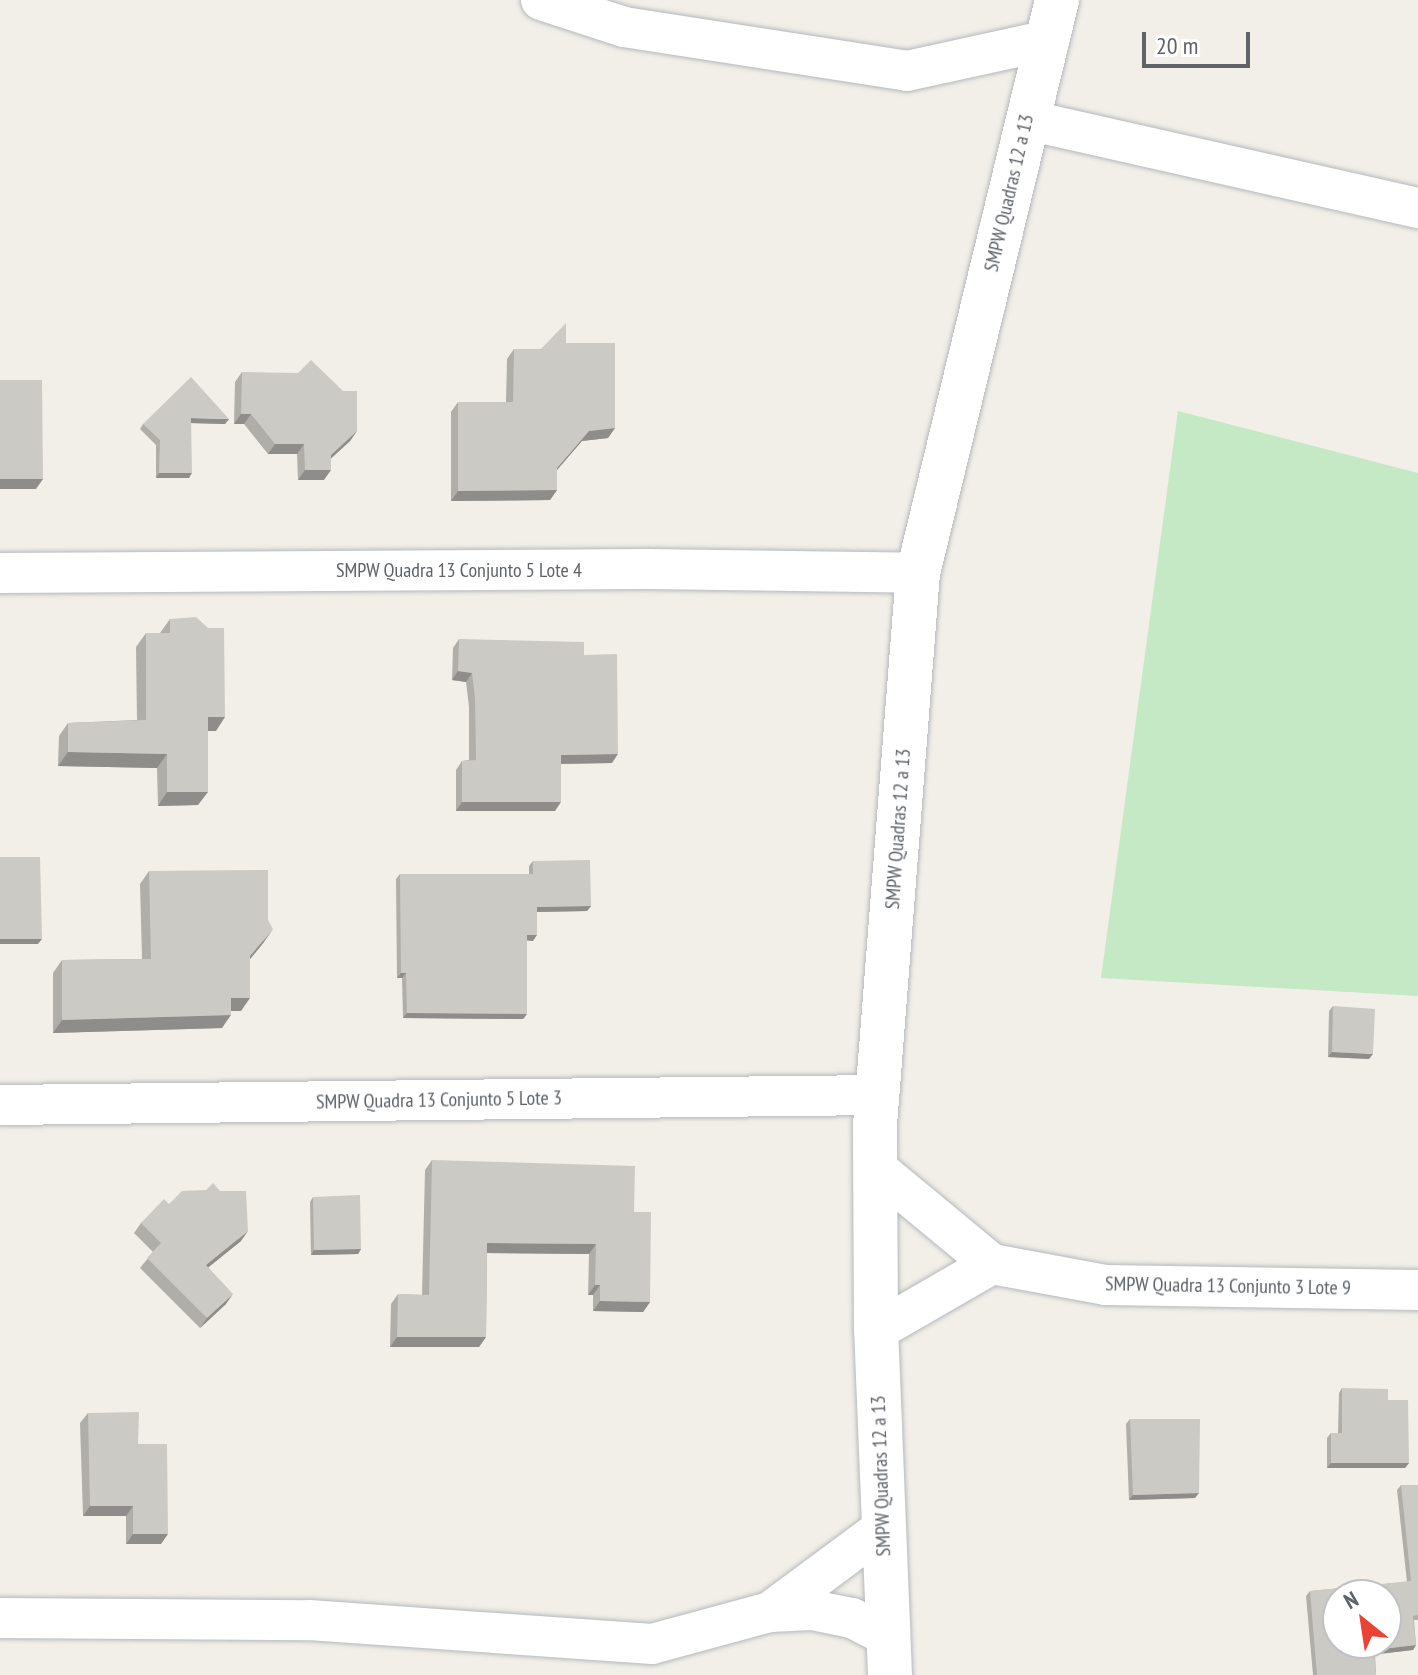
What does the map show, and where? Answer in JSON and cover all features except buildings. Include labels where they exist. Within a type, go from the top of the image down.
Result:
[{"type":"street","points":[[541,0],[624,27],[907,71],[1045,41]]},
{"type":"street","name":"SMPW Quadras 12 a 13","points":[[889,1655],[876,1331],[878,1095],[918,573],[1057,0]]},
{"type":"street","points":[[1027,120],[1418,208]]},
{"type":"street","name":"SMPW Quadra 13 Conjunto 5 Lote 4","points":[[0,573],[633,569],[918,573]]},
{"type":"street","name":"SMPW Quadra 13 Conjunto 5 Lote 3","points":[[0,1105],[878,1095]]},
{"type":"street","name":"SMPW Quadra 13 Conjunto 3 Lote 9","points":[[877,1169],[992,1264],[1105,1285],[1418,1290]]},
{"type":"street","points":[[876,1331],[992,1264]]},
{"type":"street","points":[[770,1612],[883,1528]]},
{"type":"street","points":[[0,1618],[309,1620],[652,1644],[770,1612],[812,1610],[852,1618],[889,1655]]},
{"type":"green space","points":[[1178,411],[1418,473],[1418,996],[1101,978]]}]
